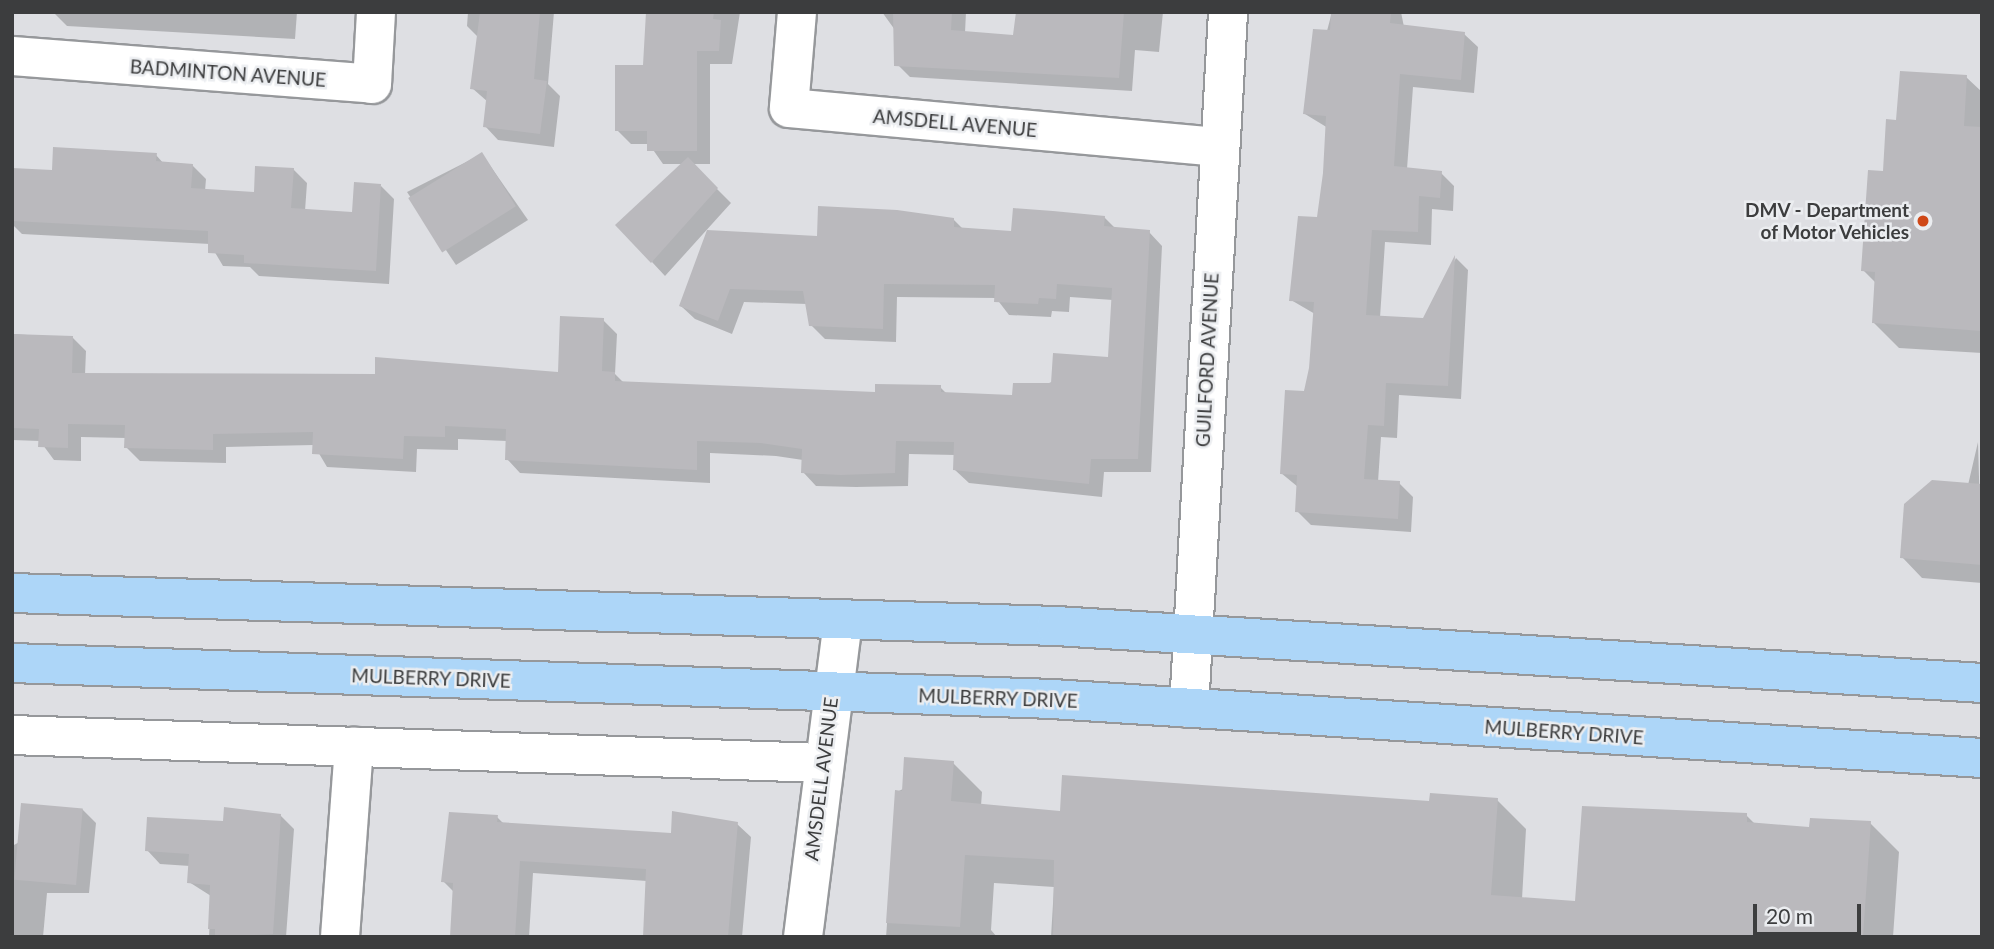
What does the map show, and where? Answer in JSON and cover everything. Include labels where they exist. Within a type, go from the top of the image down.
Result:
[{"type":"main road","points":[[12,593],[1194,635],[1982,683]]},
{"type":"main road","name":"MULBERRY DRIVE","points":[[12,663],[832,692],[1189,708],[1982,758]]},
{"type":"street","name":"BADMINTON AVENUE","points":[[12,56],[372,84],[376,12]]},
{"type":"street","name":"AMSDELL AVENUE","points":[[797,12],[789,108],[1217,147]]},
{"type":"street","name":"GUILFORD AVENUE","points":[[1189,708],[1217,147],[1228,12]]},
{"type":"street","name":"AMSDELL AVENUE","points":[[803,937],[822,763],[843,622]]},
{"type":"street","points":[[12,736],[822,763]]},
{"type":"street","points":[[340,937],[354,747]]},
{"type":"building","points":[[480,12],[540,12],[534,79],[547,81],[540,134],[483,127],[487,91],[470,89]]},
{"type":"building","points":[[646,12],[714,12],[713,19],[721,20],[719,51],[697,51],[697,151],[647,151],[647,131],[615,131],[615,65],[643,65]]},
{"type":"building","points":[[893,12],[952,12],[951,30],[1013,35],[1016,12],[1124,12],[1119,78],[894,66]]},
{"type":"building","points":[[1331,12],[1391,12],[1390,23],[1465,32],[1461,80],[1400,74],[1394,166],[1442,171],[1440,198],[1419,196],[1418,232],[1372,230],[1366,315],[1423,318],[1455,255],[1448,386],[1386,383],[1384,426],[1368,425],[1364,479],[1400,481],[1398,519],[1295,512],[1297,475],[1280,474],[1285,390],[1304,391],[1309,368],[1314,302],[1289,301],[1298,216],[1317,217],[1326,116],[1303,114],[1313,29],[1330,30]]},
{"type":"building","name":"DMV - Department of Motor Vehicles","points":[[1900,71],[1967,75],[1964,126],[1982,127],[1982,331],[1872,323],[1875,272],[1861,271],[1868,170],[1883,171],[1886,119],[1896,120]]},
{"type":"building","points":[[53,147],[157,153],[156,161],[193,164],[191,188],[254,192],[255,166],[294,168],[291,208],[352,212],[354,182],[381,184],[376,271],[244,263],[244,255],[208,253],[208,231],[12,221],[12,168],[52,170]]},
{"type":"building","points":[[482,152],[516,206],[442,252],[408,198]]},
{"type":"building","points":[[688,157],[718,188],[651,263],[615,225]]},
{"type":"building","points":[[818,206],[897,210],[954,218],[954,227],[1011,231],[1013,208],[1105,216],[1104,226],[1150,230],[1138,459],[1091,459],[1089,484],[953,470],[954,442],[896,441],[895,473],[841,475],[801,473],[802,449],[761,443],[697,441],[697,470],[505,460],[506,429],[445,426],[445,437],[404,436],[403,459],[312,454],[313,432],[213,434],[213,450],[124,448],[125,425],[68,424],[68,448],[38,447],[39,429],[12,428],[12,334],[73,336],[72,373],[375,374],[375,357],[558,372],[560,316],[604,318],[602,371],[615,372],[615,381],[875,392],[875,384],[941,385],[941,392],[1012,395],[1013,383],[1051,383],[1053,353],[1108,357],[1112,288],[1057,284],[1056,299],[1039,298],[1038,304],[994,302],[995,285],[884,284],[883,329],[809,326],[803,291],[730,289],[718,321],[679,306],[707,230],[817,236]]},
{"type":"building","points":[[1932,480],[1982,484],[1982,565],[1900,558],[1904,504]]},
{"type":"building","points":[[904,757],[954,761],[951,801],[1060,811],[1062,775],[1429,801],[1430,793],[1498,798],[1491,895],[1575,901],[1582,806],[1747,813],[1747,822],[1809,827],[1810,818],[1871,821],[1863,937],[1053,937],[1054,860],[965,855],[960,927],[886,923],[895,790],[902,791]]},
{"type":"building","points":[[21,803],[83,808],[76,885],[14,880]]},
{"type":"building","points":[[224,807],[281,814],[273,934],[215,937],[215,929],[208,929],[210,885],[187,883],[189,854],[145,851],[147,817],[223,821]]},
{"type":"building","points":[[672,811],[738,822],[728,937],[643,937],[646,869],[520,861],[515,937],[450,937],[453,883],[441,882],[449,812],[498,815],[497,822],[671,833]]},
{"type":"place","name":"DMV - Department of Motor Vehicles","points":[[1923,221]]}]
